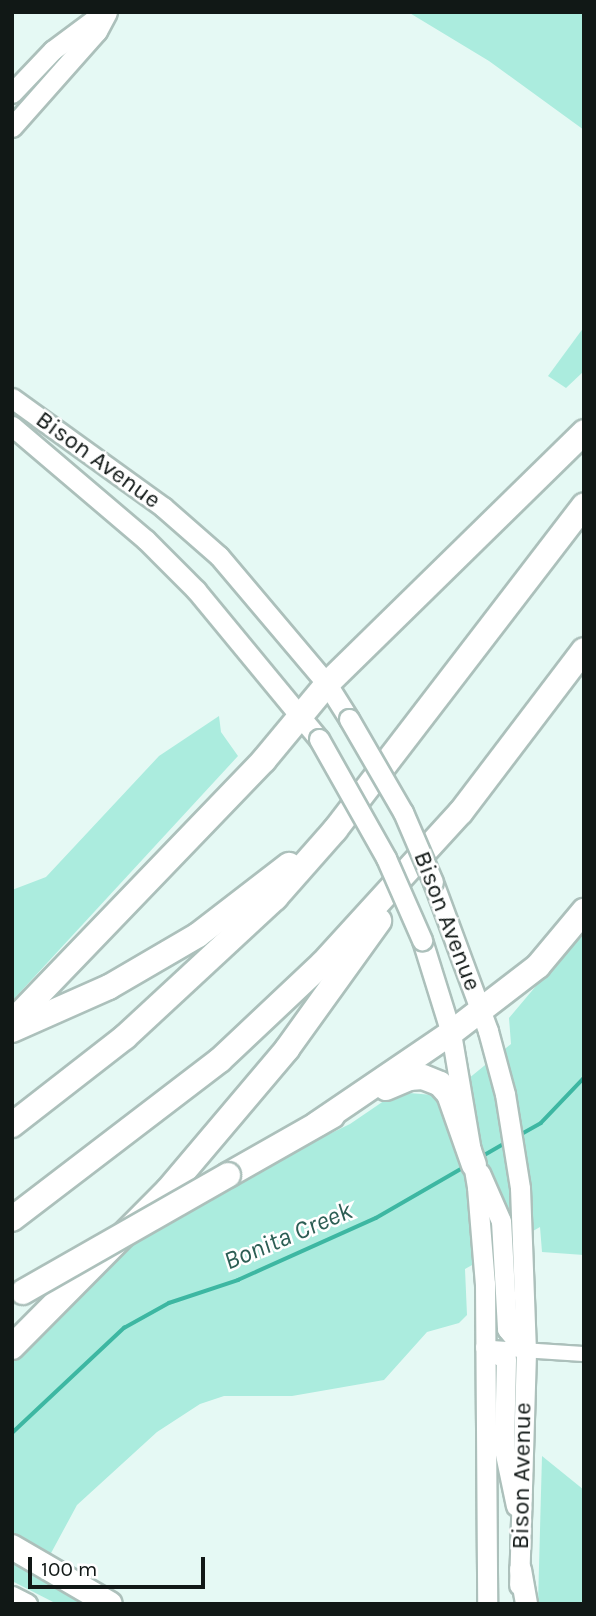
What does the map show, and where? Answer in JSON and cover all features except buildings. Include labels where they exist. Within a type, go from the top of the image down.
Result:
[{"type":"highway","points":[[12,1021],[264,760],[327,684],[584,432]]},
{"type":"highway","points":[[12,1125],[124,1037],[275,898],[335,830],[584,506]]},
{"type":"highway","points":[[12,1347],[168,1190],[287,1049],[441,834],[584,650]]},
{"type":"highway","points":[[12,1030],[109,987],[198,934],[335,830]]},
{"type":"highway","points":[[12,1219],[220,1060],[322,964],[441,834]]},
{"type":"highway","points":[[317,1124],[452,1033],[538,966],[584,911]]},
{"type":"highway","points":[[18,1295],[317,1124],[402,1080],[423,1077],[440,1084],[449,1094],[474,1165]]},
{"type":"highway","points":[[12,1547],[110,1604]]},
{"type":"main road","points":[[12,93],[52,50],[105,12]]},
{"type":"main road","points":[[12,127],[97,31],[105,12]]},
{"type":"main road","name":"Bison Avenue","points":[[12,398],[163,507],[210,548],[327,684],[403,812],[481,1009],[505,1094],[524,1253],[526,1352],[519,1604]]},
{"type":"main road","name":"Bison Avenue","points":[[12,426],[146,540],[196,590],[319,739],[386,858],[422,940],[452,1033],[474,1165],[485,1284],[486,1604]]},
{"type":"main road","points":[[474,1165],[501,1221],[506,1263],[507,1329],[526,1352]]},
{"type":"main road","points":[[485,1347],[506,1359],[504,1449],[522,1527]]},
{"type":"main road","points":[[520,1569],[526,1604]]},
{"type":"main road","points":[[12,1597],[26,1604]]},
{"type":"street","points":[[485,1347],[584,1354]]},
{"type":"green space","points":[[408,12],[584,12],[584,130],[489,61]]},
{"type":"green space","points":[[584,327],[584,371],[566,388],[548,376]]},
{"type":"green space","points":[[219,716],[221,732],[238,756],[12,1001],[12,890],[46,877],[159,756]]},
{"type":"green space","points":[[584,929],[584,1255],[542,1252],[540,1227],[465,1269],[467,1315],[459,1323],[427,1332],[384,1380],[292,1396],[224,1396],[200,1404],[157,1432],[77,1505],[50,1555],[33,1549],[12,1533],[12,1360],[139,1235],[228,1183],[350,1124],[397,1092],[433,1095],[441,1101],[511,1044],[509,1018]]},
{"type":"green space","points":[[542,1456],[584,1490],[584,1604],[538,1604]]},
{"type":"green space","points":[[12,1558],[81,1604],[57,1604],[12,1581]]},
{"type":"waterway","name":"Bonita Creek","points":[[518,1136],[541,1123],[584,1078]]},
{"type":"waterway","name":"Bonita Creek","points":[[481,1157],[505,1143]]},
{"type":"waterway","name":"Bonita Creek","points":[[12,1433],[124,1328],[169,1303],[238,1280],[376,1218],[466,1166]]}]
